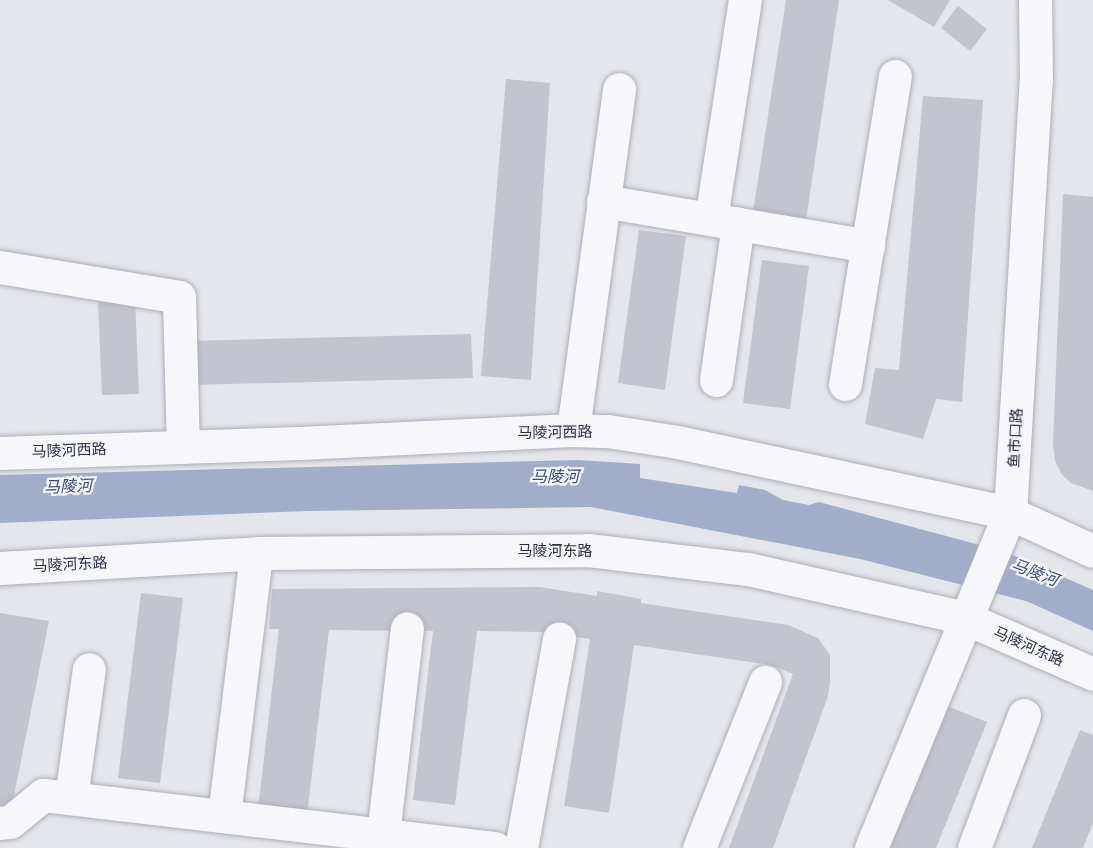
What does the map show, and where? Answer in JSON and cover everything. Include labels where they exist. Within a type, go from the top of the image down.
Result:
[{"type":"street","points":[[716,380],[724,221],[745,0]]},
{"type":"street","name":"鱼市口路","points":[[871,848],[1010,513],[1036,81],[1035,0]]},
{"type":"street","points":[[845,384],[895,76]]},
{"type":"street","points":[[573,430],[619,89]]},
{"type":"street","points":[[603,201],[868,246]]},
{"type":"street","points":[[0,267],[179,297],[183,447]]},
{"type":"street","name":"马陵河西路","points":[[0,453],[573,430],[608,432],[678,442],[1010,513],[1093,551]]},
{"type":"street","name":"马陵河东路","points":[[0,568],[256,554],[588,550],[748,569],[970,607],[1093,674]]},
{"type":"street","points":[[224,816],[256,554]]},
{"type":"street","points":[[383,835],[407,628]]},
{"type":"street","points":[[521,848],[559,638]]},
{"type":"street","points":[[71,798],[88,669]]},
{"type":"street","points":[[699,848],[765,682]]},
{"type":"street","points":[[974,848],[1024,715]]},
{"type":"street","points":[[0,823],[10,822],[43,795],[495,848]]},
{"type":"water","name":"马陵河","points":[[578,460],[640,464],[640,478],[737,493],[739,485],[765,490],[783,500],[809,505],[819,502],[1006,552],[1093,590],[1093,631],[1026,601],[860,559],[591,507],[308,511],[0,523],[0,475]]},
{"type":"building","points":[[786,0],[839,0],[806,220],[753,212]]},
{"type":"building","points":[[888,0],[950,0],[934,27]]},
{"type":"building","points":[[958,6],[987,29],[970,51],[941,28]]},
{"type":"building","points":[[506,79],[550,83],[531,380],[481,376]]},
{"type":"building","points":[[923,96],[983,100],[962,402],[936,399],[923,439],[865,424],[875,368],[899,370]]},
{"type":"building","points":[[1063,194],[1093,197],[1093,491],[1071,483],[1062,475],[1055,461],[1053,444]]},
{"type":"building","points":[[639,230],[686,236],[665,390],[618,383]]},
{"type":"building","points":[[762,260],[809,266],[790,409],[743,403]]},
{"type":"building","points":[[135,300],[139,394],[102,395],[98,302]]},
{"type":"building","points":[[471,334],[473,378],[189,385],[188,341]]},
{"type":"building","points":[[539,587],[597,596],[597,591],[641,599],[641,603],[788,625],[818,638],[830,655],[830,684],[827,699],[773,848],[729,848],[793,674],[771,665],[634,645],[609,813],[564,806],[590,639],[542,632],[477,631],[455,805],[413,800],[433,631],[329,630],[307,815],[258,810],[279,629],[269,629],[272,589]]},
{"type":"building","points":[[141,593],[183,598],[160,783],[118,778]]},
{"type":"building","points":[[0,613],[49,621],[10,816],[0,814]]},
{"type":"building","points":[[942,704],[987,722],[936,848],[884,848]]},
{"type":"building","points":[[1080,730],[1093,735],[1093,823],[1083,848],[1032,848]]}]
